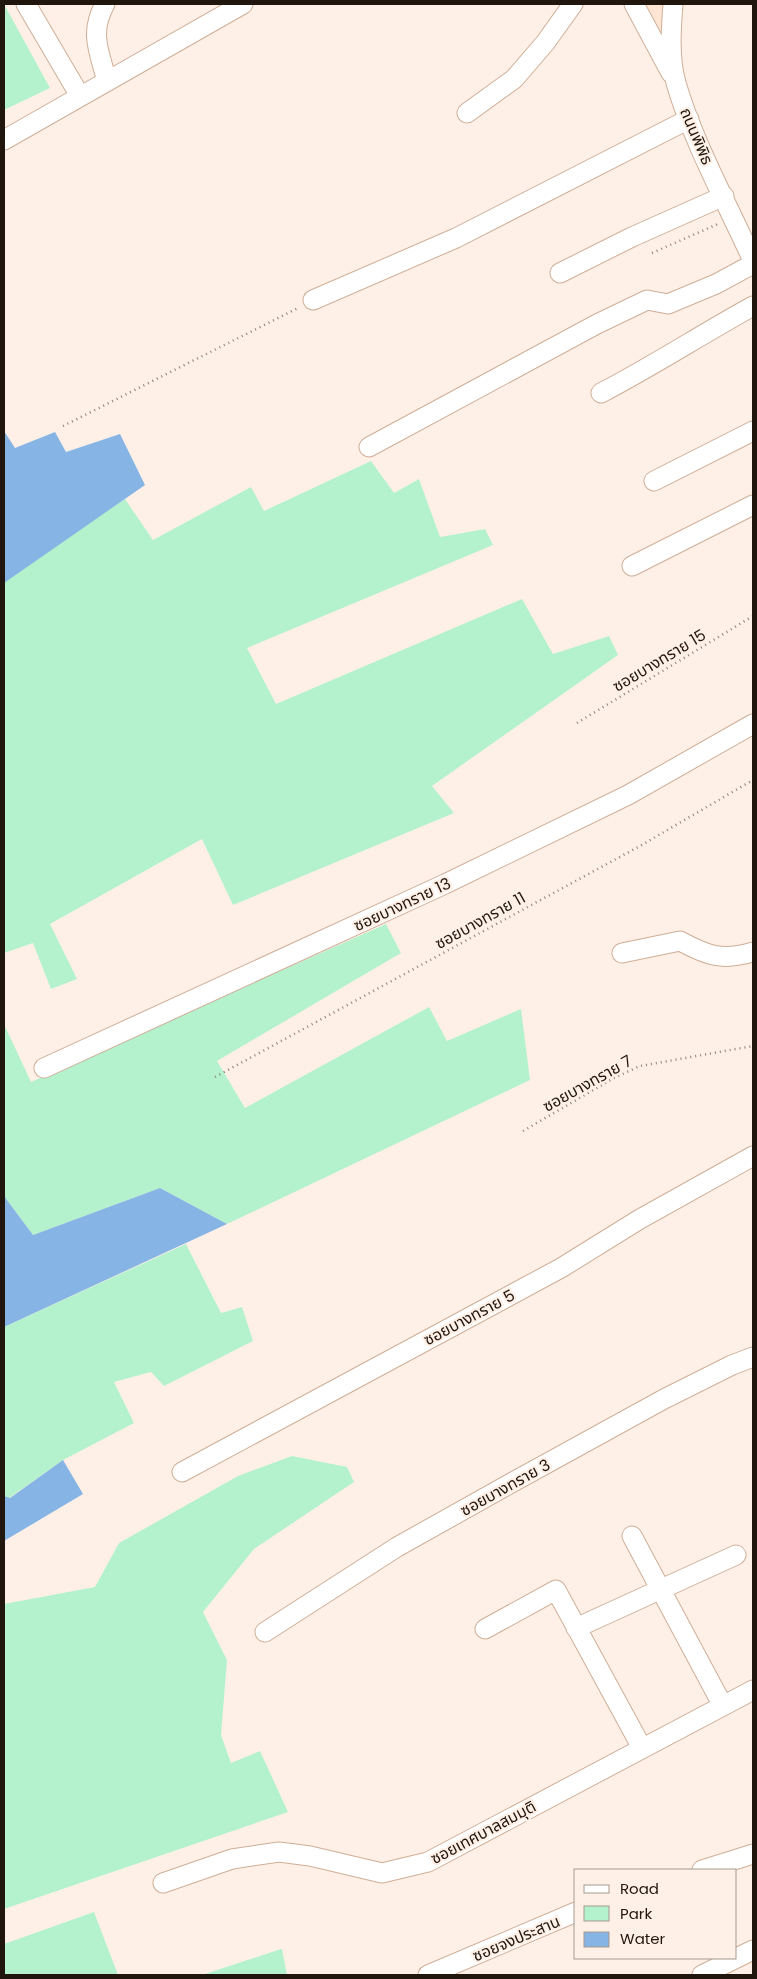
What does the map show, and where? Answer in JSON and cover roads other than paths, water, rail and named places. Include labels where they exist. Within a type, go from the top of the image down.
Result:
[{"type":"street","points":[[26,4],[80,96]]},
{"type":"street","points":[[105,4],[97,18],[95,37],[107,81]]},
{"type":"street","points":[[467,113],[514,79],[545,43],[573,4]]},
{"type":"street","points":[[634,4],[676,82]]},
{"type":"street","name":"ถนนพิพิธ","points":[[673,4],[671,36],[676,82],[689,119],[753,263]]},
{"type":"street","points":[[4,140],[238,5]]},
{"type":"street","points":[[313,300],[456,238],[689,119]]},
{"type":"street","points":[[560,273],[632,237],[724,196]]},
{"type":"street","points":[[369,448],[597,324],[646,300],[668,304],[716,284],[753,263]]},
{"type":"street","points":[[601,393],[651,367],[689,341],[753,306]]},
{"type":"street","points":[[654,481],[753,431]]},
{"type":"street","points":[[632,566],[753,505]]},
{"type":"street","name":"ซอยบางทราย 13","points":[[44,1068],[445,884],[628,795],[753,724]]},
{"type":"street","points":[[622,953],[680,941],[702,953],[732,958],[753,952]]},
{"type":"street","name":"ซอยบางทราย 5","points":[[182,1472],[561,1268],[656,1210],[753,1156]]},
{"type":"street","name":"ซอยบางทราย 3","points":[[265,1632],[398,1547],[496,1491],[664,1399],[732,1365],[753,1357]]},
{"type":"street","points":[[632,1536],[723,1706]]},
{"type":"street","points":[[576,1628],[736,1555]]},
{"type":"street","points":[[485,1629],[556,1590],[642,1748]]},
{"type":"street","name":"ซอยเทศบาลสมมุติ","points":[[163,1883],[232,1859],[280,1852],[310,1856],[382,1873],[428,1862],[753,1690]]},
{"type":"street","points":[[705,1869],[753,1854]]},
{"type":"street","name":"ซอยจงประสาน","points":[[428,1975],[574,1913]]},
{"type":"street","points":[[737,1958],[753,1950]]},
{"type":"street","points":[[702,1975],[735,1959]]},
{"type":"water","points":[[4,431],[15,448],[55,432],[66,452],[120,434],[145,485],[4,583]]},
{"type":"water","points":[[160,1188],[227,1224],[4,1327],[4,1196],[33,1235]]},
{"type":"water","points":[[63,1460],[83,1494],[4,1541],[4,1496],[10,1498]]}]
